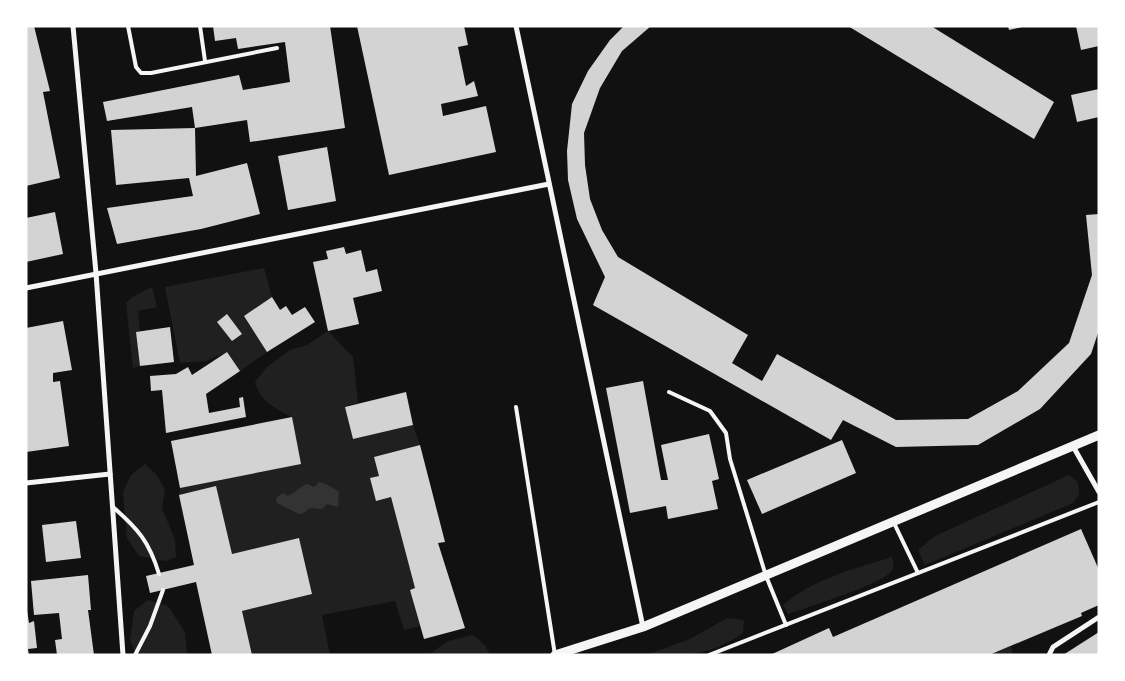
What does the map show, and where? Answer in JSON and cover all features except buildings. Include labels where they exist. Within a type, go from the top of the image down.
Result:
[{"type":"street","points":[[73,26],[96,273],[122,655]]},
{"type":"street","points":[[516,26],[643,627]]},
{"type":"street","points":[[26,288],[549,184]]},
{"type":"street","points":[[555,655],[643,627],[1099,436]]},
{"type":"street","points":[[1074,448],[1099,492]]},
{"type":"street","points":[[26,483],[110,474]]},
{"type":"street","points":[[1049,655],[1053,647],[1099,617]]},
{"type":"lane","points":[[128,26],[136,67],[141,73],[151,73],[277,48]]},
{"type":"lane","points":[[200,26],[205,61]]},
{"type":"lane","points":[[669,392],[710,412],[726,432],[730,458],[766,576],[786,625]]},
{"type":"lane","points":[[516,407],[555,655]]},
{"type":"lane","points":[[709,655],[1099,502]]},
{"type":"lane","points":[[112,507],[131,523],[151,549],[159,574]]},
{"type":"lane","points":[[894,523],[918,573]]},
{"type":"lane","points":[[135,655],[150,626],[163,590]]},
{"type":"shaded area","points":[[264,268],[272,297],[244,316],[267,352],[240,371],[227,352],[206,361],[180,363],[165,287]]},
{"type":"shaded area","points":[[152,287],[157,307],[138,311],[140,331],[136,332],[140,366],[133,368],[126,303],[134,296]]},
{"type":"shaded area","points":[[328,331],[353,357],[358,403],[345,406],[353,439],[413,425],[420,445],[374,457],[379,476],[370,478],[376,501],[391,497],[415,588],[410,590],[420,626],[404,630],[395,601],[322,615],[330,655],[252,655],[242,611],[312,594],[299,538],[232,554],[216,487],[179,495],[180,488],[292,417],[274,407],[265,399],[255,382],[267,367],[290,350],[307,345]]},
{"type":"shaded area","points":[[145,464],[157,475],[165,490],[162,508],[175,540],[176,557],[166,561],[139,556],[127,538],[123,492],[131,475]]},
{"type":"shaded area","points":[[1069,475],[1078,482],[1079,495],[1073,503],[925,565],[918,550],[935,536]]},
{"type":"shaded area","points":[[319,482],[339,492],[338,507],[327,504],[322,509],[310,508],[299,514],[277,503],[276,498],[283,493],[288,496],[304,485],[307,484],[314,487]]},
{"type":"shaded area","points":[[892,557],[893,566],[891,572],[873,583],[788,614],[783,605],[808,588],[835,575]]},
{"type":"shaded area","points":[[148,600],[168,606],[185,632],[187,655],[136,655],[130,640],[134,611]]},
{"type":"shaded area","points":[[727,618],[744,620],[743,633],[719,647],[696,653],[646,655],[690,639]]},
{"type":"shaded area","points":[[473,635],[485,645],[490,655],[428,655],[448,641]]},
{"type":"shaded area","points":[[1011,646],[1013,655],[989,655]]}]
